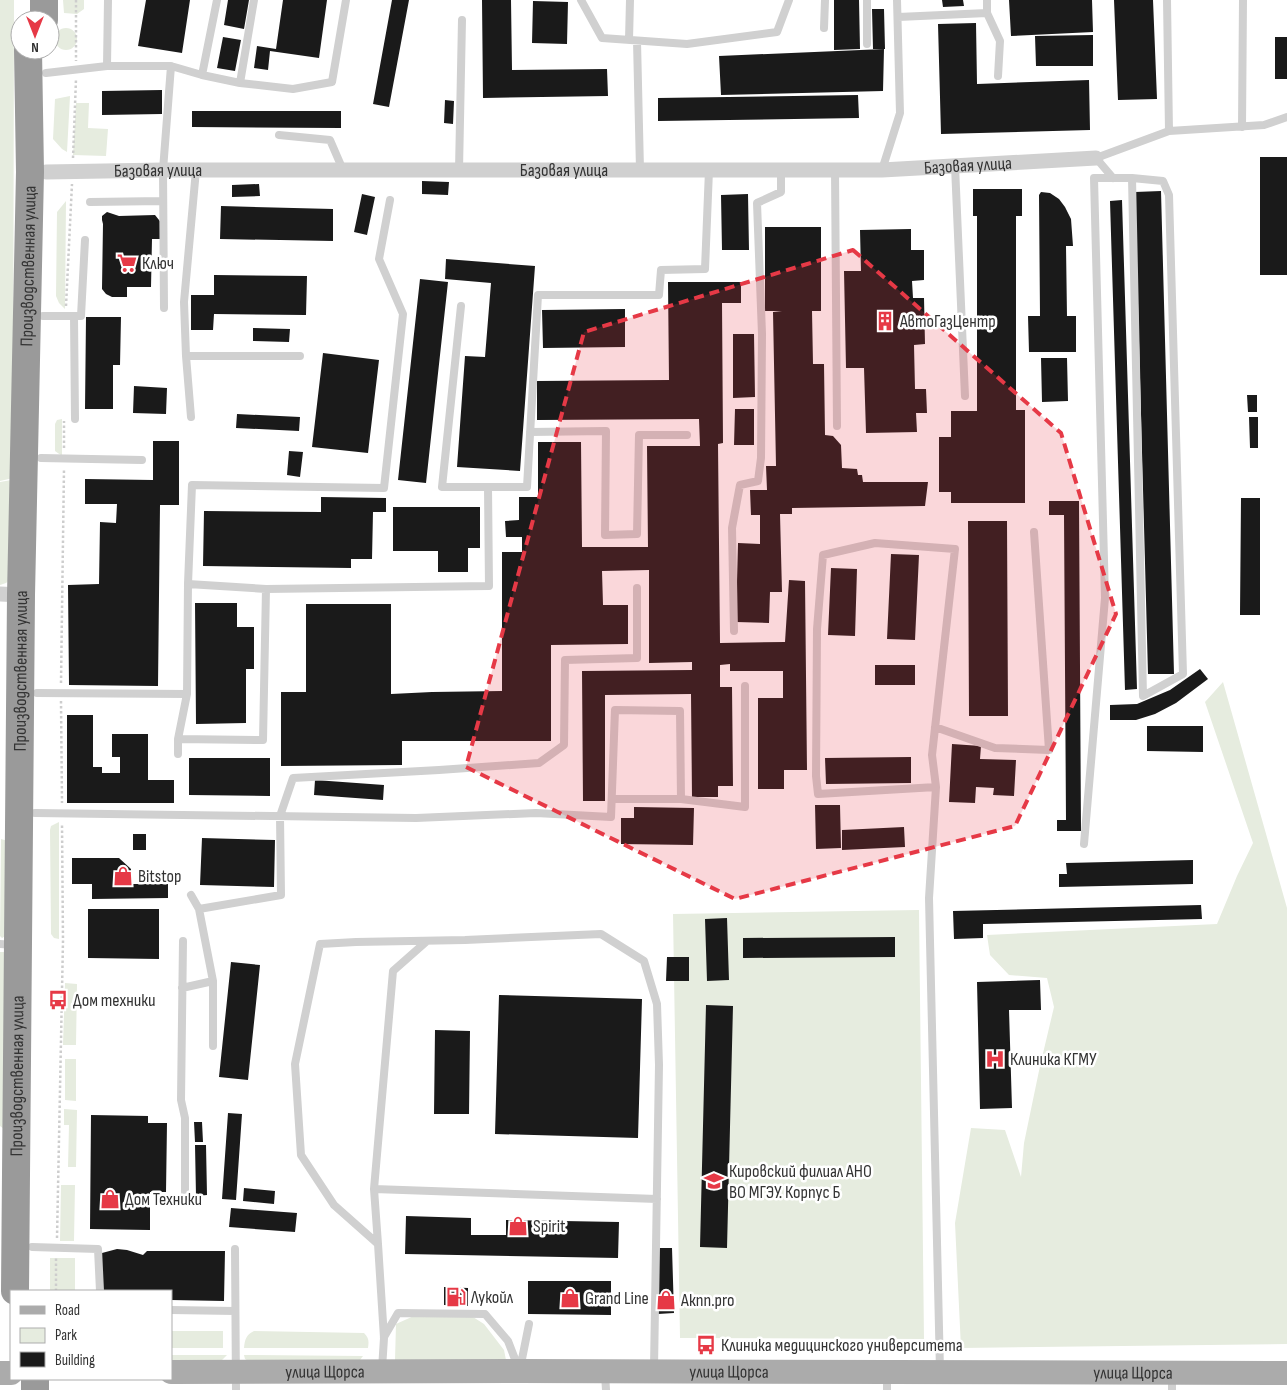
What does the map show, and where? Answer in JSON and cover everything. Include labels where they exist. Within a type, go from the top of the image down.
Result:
[{"type":"highway","name":"Производственная улица","points":[[15,1290],[8,1143],[11,594],[50,171],[30,60]]},
{"type":"highway","name":"Производственная улица","points":[[32,1290],[44,1247],[52,458],[61,316],[50,171],[45,61]]},
{"type":"main road","name":"улица Щорса","points":[[172,1372],[236,1381],[381,1372],[519,1371],[605,1381],[654,1372],[887,1381],[940,1372],[1172,1381],[1287,1373]]},
{"type":"street","name":"Базовая улица","points":[[50,171],[882,170],[1096,158]]},
{"type":"lane","points":[[107,66],[108,0]]},
{"type":"lane","points":[[202,75],[217,0]]},
{"type":"lane","points":[[240,83],[254,0]]},
{"type":"lane","points":[[45,61],[76,71],[107,66],[171,66],[240,83],[293,89],[332,82],[346,0]]},
{"type":"lane","points":[[581,0],[602,38],[687,44],[777,32],[789,0]]},
{"type":"lane","points":[[630,0],[640,170]]},
{"type":"lane","points":[[824,28],[825,0]]},
{"type":"lane","points":[[867,0],[867,44]]},
{"type":"lane","points":[[882,170],[900,113],[897,0]]},
{"type":"lane","points":[[987,0],[987,13],[1000,41],[998,76]]},
{"type":"lane","points":[[1167,0],[1169,131]]},
{"type":"lane","points":[[1242,126],[1243,0]]},
{"type":"lane","points":[[898,17],[987,13]]},
{"type":"lane","points":[[459,170],[462,20]]},
{"type":"lane","points":[[164,308],[163,170],[171,66]]},
{"type":"lane","points":[[1113,178],[1096,158],[1169,131],[1264,125],[1287,117]]},
{"type":"lane","points":[[279,135],[330,140],[342,170]]},
{"type":"lane","points":[[955,166],[965,396]]},
{"type":"lane","points":[[191,417],[184,302],[196,170]]},
{"type":"lane","points":[[461,306],[442,486],[527,486],[538,295],[659,295],[661,270],[705,269],[710,170]]},
{"type":"lane","points":[[734,632],[732,528],[740,485],[758,480],[761,458],[762,334],[757,203],[781,192],[782,170]]},
{"type":"lane","points":[[836,170],[837,426]]},
{"type":"lane","points":[[1084,844],[1105,598],[1094,178],[1132,178],[1163,181],[1169,195],[1183,674],[1143,696],[1132,178]]},
{"type":"lane","points":[[178,754],[178,739],[186,694],[192,485],[384,488],[403,314],[379,259],[390,200]]},
{"type":"lane","points":[[90,202],[163,201]]},
{"type":"lane","points":[[75,419],[61,316],[81,316],[85,240]]},
{"type":"lane","points":[[186,356],[300,356]]},
{"type":"lane","points":[[530,432],[606,431],[605,535],[637,534],[639,435],[687,435]]},
{"type":"lane","points":[[52,458],[142,460]]},
{"type":"lane","points":[[188,584],[266,589],[489,586],[488,487]]},
{"type":"lane","points":[[935,727],[995,748],[1049,750],[1034,532]]},
{"type":"lane","points":[[936,787],[818,794],[816,776],[817,629],[823,556],[875,543],[955,549],[932,755],[936,787],[930,898],[940,1372]]},
{"type":"lane","points":[[198,909],[281,895],[280,816],[293,778],[539,763],[564,745],[565,660],[637,658],[637,588]]},
{"type":"lane","points":[[178,739],[263,740],[266,589]]},
{"type":"lane","points":[[612,799],[681,798],[745,807],[745,686]]},
{"type":"lane","points":[[49,693],[186,694]]},
{"type":"lane","points":[[49,813],[416,818],[536,812],[611,817],[615,710],[680,711],[681,798]]},
{"type":"lane","points":[[191,895],[198,909],[213,981],[213,1046]]},
{"type":"lane","points":[[378,1244],[334,1206],[301,1155],[295,1064],[320,944],[601,934],[644,961],[656,1004],[659,1065],[654,1372]]},
{"type":"lane","points":[[183,941],[181,1100],[185,1118],[185,1192]]},
{"type":"lane","points":[[381,1372],[384,1338],[374,1189],[394,971],[427,941]]},
{"type":"lane","points":[[182,988],[213,981]]},
{"type":"lane","points":[[374,1189],[657,1199]]},
{"type":"lane","points":[[44,1247],[98,1249],[100,1290]]},
{"type":"lane","points":[[235,1249],[236,1381]]},
{"type":"lane","points":[[172,1310],[235,1311]]},
{"type":"lane","points":[[384,1338],[398,1313],[485,1314],[508,1341],[519,1371]]},
{"type":"lane","points":[[519,1371],[529,1324]]},
{"type":"path","points":[[61,316],[50,171],[76,71],[76,0]]},
{"type":"path","points":[[56,1290],[44,1247],[63,941],[49,813],[49,693],[52,458],[64,420]]},
{"type":"highlighted area","points":[[853,250],[1061,433],[1116,614],[1015,826],[735,899],[466,767],[584,332]]},
{"type":"green space","points":[[0,0],[14,0],[14,10],[10,10],[10,60],[14,60],[13,478],[0,481]]},
{"type":"green space","points":[[63,0],[84,0],[84,9],[77,14],[64,13]]},
{"type":"green space","points":[[70,29],[77,39],[74,47],[66,50],[60,48],[60,30]]},
{"type":"green space","points":[[70,96],[67,152],[53,139],[55,99]]},
{"type":"green space","points":[[76,103],[89,103],[88,128],[108,129],[106,156],[73,155]]},
{"type":"green space","points":[[66,201],[65,309],[59,303],[56,296],[57,212]]},
{"type":"green space","points":[[62,419],[62,456],[55,451],[55,424],[57,420]]},
{"type":"green space","points":[[17,479],[16,574],[6,583],[0,585],[0,482]]},
{"type":"green space","points":[[1223,682],[1287,908],[1287,1344],[961,1348],[955,1223],[971,1128],[1005,1130],[1021,1177],[1024,1143],[1054,1007],[1047,978],[1009,975],[990,955],[987,935],[1217,924],[1253,843],[1205,702]]},
{"type":"green space","points":[[59,822],[59,939],[54,938],[51,934],[50,830],[51,826]]},
{"type":"green space","points":[[1,839],[8,841],[13,932],[2,938],[0,936]]},
{"type":"green space","points":[[919,910],[924,1339],[680,1338],[673,914]]},
{"type":"green space","points":[[0,952],[11,952],[4,1129],[0,1126]]},
{"type":"green space","points":[[65,983],[77,984],[76,1045],[63,1045]]},
{"type":"green space","points":[[65,1059],[76,1059],[76,1101],[65,1100]]},
{"type":"green space","points":[[64,1109],[77,1110],[76,1167],[68,1167],[69,1125],[64,1125]]},
{"type":"green space","points":[[61,1185],[75,1185],[74,1241],[60,1241]]},
{"type":"green space","points":[[50,1258],[75,1258],[75,1290],[50,1290]]},
{"type":"green space","points":[[416,1315],[473,1317],[484,1324],[504,1350],[506,1360],[395,1360],[396,1324]]},
{"type":"green space","points":[[172,1331],[223,1331],[223,1348],[172,1348]]},
{"type":"green space","points":[[254,1331],[364,1333],[367,1336],[368,1348],[244,1348],[246,1338]]},
{"type":"green space","points":[[172,1355],[227,1355],[218,1364],[172,1364]]},
{"type":"green space","points":[[244,1355],[363,1356],[357,1364],[250,1362],[245,1359]]},
{"type":"building","points":[[146,0],[190,0],[182,53],[138,46]]},
{"type":"building","points":[[228,0],[249,0],[244,29],[224,25]]},
{"type":"building","points":[[283,0],[327,0],[319,58],[270,51],[268,70],[254,68],[257,46],[276,49]]},
{"type":"building","points":[[392,0],[409,0],[389,107],[373,104]]},
{"type":"building","points":[[482,0],[511,0],[512,70],[607,69],[608,96],[483,98]]},
{"type":"building","points":[[834,0],[859,0],[860,49],[834,50]]},
{"type":"building","points":[[942,0],[963,0],[964,6],[943,7]]},
{"type":"building","points":[[1009,0],[1092,0],[1093,32],[1011,36]]},
{"type":"building","points":[[1114,0],[1153,0],[1157,99],[1118,100]]},
{"type":"building","points":[[533,1],[568,2],[567,44],[532,43]]},
{"type":"building","points":[[872,9],[884,9],[885,49],[873,49]]},
{"type":"building","points":[[976,23],[977,84],[1089,80],[1090,130],[941,134],[938,24]]},
{"type":"building","points":[[1093,35],[1093,66],[1036,66],[1035,36]]},
{"type":"building","points":[[223,37],[241,40],[235,71],[217,68]]},
{"type":"building","points":[[1275,37],[1287,37],[1287,79],[1275,79]]},
{"type":"building","points":[[884,49],[883,91],[721,95],[719,56]]},
{"type":"building","points":[[162,90],[162,114],[102,115],[102,91]]},
{"type":"building","points":[[858,95],[859,118],[658,121],[658,98]]},
{"type":"building","points":[[445,100],[454,101],[453,124],[444,123]]},
{"type":"building","points":[[192,111],[341,111],[341,128],[192,127]]},
{"type":"building","points":[[1260,157],[1287,157],[1287,275],[1260,275]]},
{"type":"building","points":[[422,181],[449,182],[448,195],[422,194]]},
{"type":"building","points":[[259,184],[260,196],[232,197],[232,185]]},
{"type":"building","points":[[973,189],[1022,189],[1022,216],[1016,216],[1016,410],[1025,410],[1025,503],[951,503],[951,492],[939,492],[939,437],[951,437],[951,411],[977,411],[977,216],[973,216]]},
{"type":"building","points":[[1161,191],[1174,674],[1148,674],[1135,192]]},
{"type":"building","points":[[1041,192],[1050,193],[1059,199],[1071,219],[1073,246],[1066,246],[1067,316],[1076,316],[1076,352],[1029,352],[1028,316],[1040,316],[1039,195]]},
{"type":"building","points":[[362,194],[375,197],[367,235],[354,232]]},
{"type":"building","points":[[748,194],[749,250],[722,250],[721,195]]},
{"type":"building","points":[[1122,200],[1137,689],[1125,690],[1110,201]]},
{"type":"building","points":[[221,206],[333,209],[333,241],[220,239]]},
{"type":"building","name":"Ключ","points":[[107,212],[119,216],[155,215],[163,225],[163,239],[152,239],[151,287],[127,287],[127,297],[112,297],[102,289],[102,216]]},
{"type":"building","points":[[765,227],[821,227],[821,311],[812,311],[813,364],[824,364],[825,435],[833,436],[841,445],[842,468],[857,469],[858,475],[862,475],[863,482],[928,482],[925,506],[792,508],[792,514],[780,514],[782,592],[770,592],[769,623],[736,622],[738,543],[760,544],[760,515],[751,515],[750,490],[767,490],[766,466],[776,466],[773,312],[782,311],[765,311]]},
{"type":"building","name":"АвтоГазЦентр","points":[[911,229],[911,250],[924,250],[924,280],[912,281],[913,298],[924,298],[925,344],[914,345],[915,389],[926,389],[927,413],[916,413],[917,432],[866,433],[864,368],[846,368],[844,271],[861,271],[860,230]]},
{"type":"building","points":[[446,259],[535,266],[520,471],[457,467],[465,356],[485,357],[491,283],[445,279]]},
{"type":"building","points":[[214,275],[307,276],[306,315],[214,314],[213,330],[191,330],[191,295],[214,295]]},
{"type":"building","points":[[420,279],[448,282],[426,483],[398,480]]},
{"type":"building","points":[[668,282],[741,282],[741,303],[722,303],[723,443],[718,444],[720,643],[785,642],[789,580],[805,581],[807,770],[784,770],[784,789],[758,789],[758,698],[783,698],[783,671],[730,671],[730,664],[720,665],[720,687],[732,687],[733,786],[718,786],[718,797],[692,797],[691,694],[605,695],[605,801],[583,801],[582,671],[692,670],[692,662],[649,663],[649,570],[602,571],[603,605],[628,605],[628,644],[551,645],[551,741],[402,741],[402,765],[281,766],[281,692],[306,692],[306,604],[391,604],[391,694],[502,691],[502,552],[522,552],[522,537],[506,537],[505,521],[519,520],[519,497],[538,497],[538,442],[581,442],[582,547],[648,547],[647,446],[700,446],[699,419],[537,420],[537,381],[669,380]]},
{"type":"building","points":[[625,309],[625,347],[543,348],[542,310]]},
{"type":"building","points":[[86,317],[121,317],[120,365],[113,365],[113,409],[85,409]]},
{"type":"building","points":[[253,328],[290,329],[289,342],[253,341]]},
{"type":"building","points":[[733,334],[754,334],[755,397],[733,398]]},
{"type":"building","points":[[323,353],[379,360],[368,453],[312,447]]},
{"type":"building","points":[[1041,358],[1067,358],[1068,401],[1042,402]]},
{"type":"building","points":[[134,386],[167,388],[166,414],[133,413]]},
{"type":"building","points":[[1247,395],[1257,395],[1257,412],[1248,412]]},
{"type":"building","points":[[735,409],[754,409],[754,445],[734,445]]},
{"type":"building","points":[[237,414],[300,417],[299,431],[236,428]]},
{"type":"building","points":[[1249,417],[1258,417],[1258,448],[1250,448]]},
{"type":"building","points":[[153,441],[179,441],[179,505],[160,505],[158,686],[69,685],[68,585],[99,584],[100,522],[116,523],[117,504],[85,504],[85,479],[153,480]]},
{"type":"building","points":[[289,451],[303,452],[300,477],[287,475]]},
{"type":"building","points":[[321,497],[386,498],[386,512],[373,512],[372,559],[351,559],[351,568],[203,566],[204,511],[321,512]]},
{"type":"building","points":[[1241,498],[1260,498],[1260,615],[1240,615]]},
{"type":"building","points":[[1049,501],[1079,501],[1081,831],[1057,831],[1057,820],[1066,820],[1064,515],[1049,515]]},
{"type":"building","points":[[393,507],[480,507],[480,548],[468,548],[468,572],[438,572],[438,551],[393,551]]},
{"type":"building","points":[[968,521],[1007,521],[1008,716],[969,716]]},
{"type":"building","points":[[891,554],[919,555],[915,640],[887,639]]},
{"type":"building","points":[[831,568],[857,569],[855,636],[828,635]]},
{"type":"building","points":[[195,603],[237,603],[237,627],[254,627],[254,669],[246,669],[246,723],[196,724]]},
{"type":"building","points":[[875,665],[915,665],[915,685],[875,685]]},
{"type":"building","points":[[1200,669],[1208,679],[1176,703],[1155,714],[1136,720],[1110,720],[1110,705],[1137,704],[1170,690]]},
{"type":"building","points":[[67,715],[93,715],[93,767],[102,767],[102,773],[120,773],[120,757],[112,757],[112,734],[148,734],[148,780],[174,780],[174,803],[67,803]]},
{"type":"building","points":[[1147,726],[1203,726],[1203,752],[1147,751]]},
{"type":"building","points":[[952,744],[981,746],[980,759],[1016,760],[1014,796],[993,795],[994,788],[976,787],[975,803],[949,802]]},
{"type":"building","points":[[911,757],[911,783],[826,784],[825,758]]},
{"type":"building","points":[[189,758],[270,758],[270,796],[189,795]]},
{"type":"building","points":[[315,780],[384,785],[383,800],[314,795]]},
{"type":"building","points":[[815,805],[840,805],[841,848],[816,849]]},
{"type":"building","points":[[634,807],[694,808],[693,845],[621,844],[621,818],[634,818]]},
{"type":"building","points":[[904,827],[905,847],[842,850],[842,830]]},
{"type":"building","points":[[133,834],[146,834],[146,850],[133,850]]},
{"type":"building","points":[[202,838],[275,840],[274,887],[200,885]]},
{"type":"building","points":[[72,858],[119,858],[131,869],[131,884],[168,884],[168,898],[92,899],[92,884],[72,884]]},
{"type":"building","points":[[1193,860],[1193,884],[1059,887],[1059,874],[1067,874],[1066,863]]},
{"type":"building","points":[[1201,905],[1202,919],[983,924],[983,938],[954,939],[953,911]]},
{"type":"building","points":[[88,909],[159,909],[159,959],[88,958]]},
{"type":"building","points":[[727,918],[729,980],[707,981],[705,919]]},
{"type":"building","points":[[895,937],[895,957],[743,958],[743,938]]},
{"type":"building","points":[[667,957],[689,957],[689,981],[666,981]]},
{"type":"building","points":[[231,962],[260,965],[248,1080],[219,1077]]},
{"type":"building","name":"Клиника КГМУ","points":[[1040,980],[1041,1010],[1009,1010],[1012,1108],[980,1109],[977,982]]},
{"type":"building","points":[[499,995],[642,999],[638,1138],[495,1134]]},
{"type":"building","points":[[706,1005],[733,1006],[727,1248],[700,1247]]},
{"type":"building","points":[[435,1030],[470,1031],[469,1114],[434,1114]]},
{"type":"building","points":[[228,1113],[242,1114],[236,1200],[222,1199]]},
{"type":"building","points":[[91,1115],[148,1116],[148,1123],[167,1123],[166,1192],[150,1192],[150,1230],[90,1229]]},
{"type":"building","points":[[194,1122],[202,1122],[203,1142],[195,1142]]},
{"type":"building","points":[[195,1145],[206,1145],[207,1195],[196,1196]]},
{"type":"building","points":[[244,1188],[275,1191],[274,1204],[243,1201]]},
{"type":"building","points":[[231,1208],[297,1213],[295,1232],[229,1227]]},
{"type":"building","points":[[406,1216],[471,1218],[471,1235],[506,1235],[506,1220],[619,1222],[618,1258],[405,1254]]},
{"type":"building","points":[[657,1248],[672,1248],[674,1313],[658,1314]]},
{"type":"building","points":[[117,1249],[143,1255],[147,1251],[225,1251],[224,1301],[172,1300],[172,1290],[102,1290],[102,1253]]},
{"type":"building","points":[[528,1281],[611,1281],[611,1315],[528,1314]]},
{"type":"building","points":[[444,1287],[468,1288],[468,1306],[444,1305]]},
{"type":"place","name":"Ключ","points":[[127,263]]},
{"type":"place","name":"АвтоГазЦентр","points":[[885,321]]},
{"type":"place","name":"Bitstop","points":[[123,876]]},
{"type":"place","name":"Дом техники","points":[[58,1000]]},
{"type":"place","name":"Клиника КГМУ","points":[[995,1059]]},
{"type":"place","name":"Кировский филиал АНО ВО МГЭУ. Корпус Б","points":[[714,1181]]},
{"type":"place","name":"Дом Техники","points":[[110,1199]]},
{"type":"place","name":"Spirit","points":[[518,1226]]},
{"type":"place","name":"Лукойл","points":[[456,1297]]},
{"type":"place","name":"Grand Line","points":[[570,1298]]},
{"type":"place","name":"Акпп.pro","points":[[666,1300]]},
{"type":"place","name":"Клиника медицинского университета","points":[[706,1345]]}]
